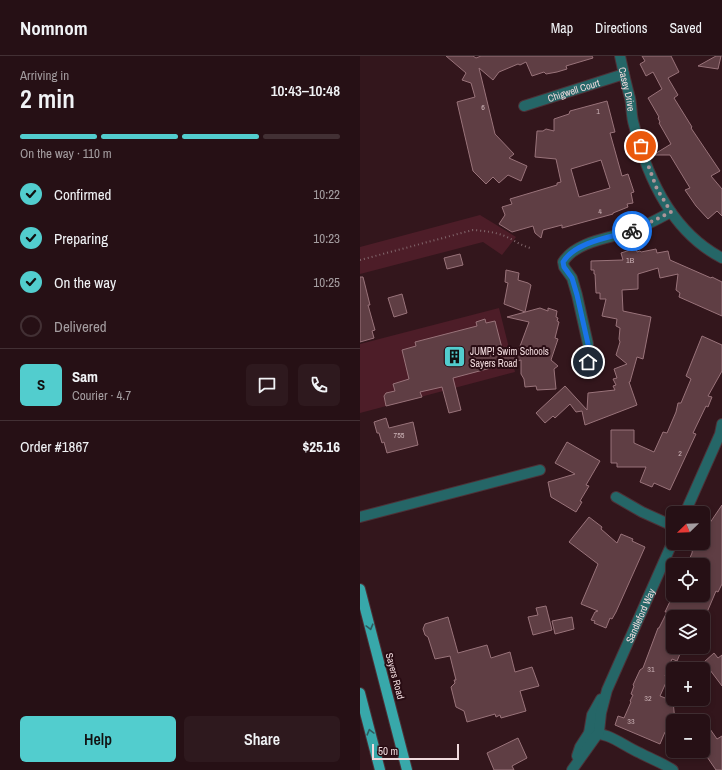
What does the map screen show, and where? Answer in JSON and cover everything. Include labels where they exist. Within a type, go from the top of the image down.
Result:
[{"type":"main road","name":"Sayers Road","points":[[360,589],[407,770]]},
{"type":"main road","points":[[360,693],[380,770]]},
{"type":"street","name":"Casey Drive","points":[[620,56],[630,99],[633,124],[644,158],[657,189],[671,212],[692,236],[722,258]]},
{"type":"street","name":"Chigwell Court","points":[[524,106],[624,74]]},
{"type":"street","points":[[588,362],[588,344],[577,295],[572,278],[564,267],[563,262],[566,257],[580,247],[632,231],[671,212]]},
{"type":"street","points":[[688,506],[721,430]]},
{"type":"street","points":[[360,517],[540,470]]},
{"type":"street","points":[[616,497],[642,512],[666,523]]},
{"type":"street","name":"Sandleford Way","points":[[573,767],[580,747],[595,734],[592,715],[595,707],[607,690],[669,550]]},
{"type":"street","points":[[595,734],[620,741],[638,753],[664,764],[673,770]]},
{"type":"path","points":[[360,260],[473,230],[492,232],[531,248]]},
{"type":"shaded area","points":[[480,215],[516,237],[502,255],[483,242],[360,274],[360,247]]},
{"type":"shaded area","points":[[499,308],[515,372],[360,413],[360,344]]},
{"type":"building","points":[[446,56],[473,56],[476,58],[481,56],[592,56],[593,58],[566,66],[567,69],[557,72],[546,74],[544,72],[532,76],[526,62],[499,72],[493,80],[479,68],[495,134],[514,154],[509,158],[527,166],[521,181],[508,175],[499,183],[493,177],[486,184],[473,171],[457,102],[475,97],[471,83],[462,80],[466,73]]},
{"type":"building","points":[[642,56],[671,56],[679,72],[668,78],[678,95],[674,98],[692,127],[691,128],[720,171],[711,176],[722,189],[722,216],[717,211],[708,219],[696,206],[685,190],[690,188],[670,155],[653,155],[671,144],[659,123],[659,117],[648,98],[662,89],[653,72],[646,76],[640,64],[645,61]]},
{"type":"building","points":[[716,56],[721,56],[718,69],[698,66]]},
{"type":"building","points":[[607,101],[615,132],[610,133],[622,176],[628,174],[634,192],[631,193],[633,203],[627,204],[628,207],[613,214],[562,228],[562,225],[543,230],[541,238],[535,233],[533,226],[512,232],[499,224],[505,215],[502,207],[512,204],[510,199],[557,185],[557,183],[561,182],[556,159],[535,157],[537,131],[543,131],[546,129],[554,131],[554,119],[569,114],[570,111]],"holes":[[[601,160],[610,188],[579,197],[571,169]]]},
{"type":"building","points":[[636,248],[637,252],[656,249],[657,253],[668,251],[670,260],[722,282],[722,316],[679,297],[680,293],[676,290],[678,274],[660,278],[658,268],[638,274],[638,289],[622,290],[623,311],[651,317],[643,359],[637,357],[629,382],[637,405],[585,425],[582,411],[576,412],[570,404],[555,418],[553,416],[545,423],[536,413],[565,386],[587,410],[588,393],[615,390],[613,386],[616,385],[613,379],[617,378],[614,369],[627,364],[616,355],[620,342],[620,328],[616,326],[617,319],[602,316],[606,299],[600,299],[600,293],[596,293],[595,274],[594,270],[591,270],[591,261],[623,260],[621,253]]},
{"type":"building","points":[[460,254],[463,265],[447,269],[444,258]]},
{"type":"building","points":[[506,270],[519,273],[518,280],[531,285],[525,312],[504,304],[508,283],[505,282]]},
{"type":"building","points":[[360,277],[363,277],[370,305],[368,305],[375,330],[372,331],[374,338],[360,342]]},
{"type":"building","points":[[402,294],[407,313],[394,317],[388,298]]},
{"type":"building","points":[[540,308],[548,311],[548,308],[557,311],[556,317],[558,318],[557,321],[559,322],[555,338],[558,339],[551,360],[558,366],[554,369],[556,389],[537,390],[536,386],[525,387],[524,379],[521,374],[521,360],[453,378],[461,410],[449,413],[442,387],[420,392],[422,397],[386,406],[384,396],[386,393],[395,391],[393,384],[409,379],[402,350],[416,346],[415,342],[477,326],[476,322],[485,319],[486,323],[495,321],[502,348],[519,349],[529,322],[507,317]]},
{"type":"building","points":[[702,336],[722,345],[722,371],[708,396],[712,397],[693,433],[696,434],[670,490],[654,483],[652,487],[640,482],[646,467],[617,467],[617,463],[611,463],[611,430],[634,430],[634,443],[654,452],[663,432],[667,433],[676,412],[678,403],[681,403],[691,379],[686,376]]},
{"type":"building","points":[[386,418],[389,428],[413,422],[418,445],[387,453],[384,442],[382,443],[379,433],[377,433],[374,422]]},
{"type":"building","points":[[567,442],[600,461],[586,485],[589,486],[580,501],[582,502],[576,512],[551,497],[548,482],[575,474],[555,463]]},
{"type":"building","points":[[722,505],[722,584],[718,592],[716,591],[708,610],[666,610],[665,612],[670,602],[710,602],[710,558],[690,558],[692,550],[710,550],[710,523]]},
{"type":"building","points":[[589,517],[602,527],[601,529],[617,543],[621,534],[633,539],[632,541],[645,547],[616,612],[612,619],[610,618],[606,628],[594,623],[595,621],[591,620],[595,612],[598,611],[581,604],[598,564],[569,542]]},
{"type":"building","points":[[546,606],[552,630],[533,635],[528,617],[538,615],[536,608]]},
{"type":"building","points":[[666,614],[666,654],[680,654],[677,661],[672,659],[671,662],[666,662],[666,682],[660,696],[666,698],[666,706],[674,706],[674,714],[666,714],[666,733],[660,744],[615,725],[618,716],[624,718],[633,695],[631,694],[633,685],[640,670],[643,668]]},
{"type":"building","points":[[448,617],[458,653],[487,645],[491,658],[510,652],[515,672],[532,667],[539,686],[520,691],[526,711],[501,718],[500,715],[496,717],[495,714],[467,722],[464,711],[456,707],[451,687],[455,683],[454,680],[456,680],[450,656],[435,659],[428,637],[425,635],[423,629],[425,624]]},
{"type":"building","points":[[572,617],[574,629],[555,634],[552,621]]},
{"type":"building","points":[[714,653],[718,658],[722,655],[722,686],[710,670],[710,662],[704,662]]},
{"type":"building","points":[[710,729],[717,739],[722,736],[722,770],[716,770],[708,758],[710,758]]},
{"type":"building","points":[[518,738],[527,758],[512,766],[514,770],[494,770],[487,753]]},
{"type":"way so far","points":[[632,231],[671,212],[657,189],[644,158],[641,146]]},
{"type":"place","name":"JUMP! Swim Schools Sayers Road","points":[[454,357]]},
{"type":"route","points":[[588,362],[588,344],[577,295],[572,278],[564,267],[563,262],[566,257],[580,247],[632,231]]}]
